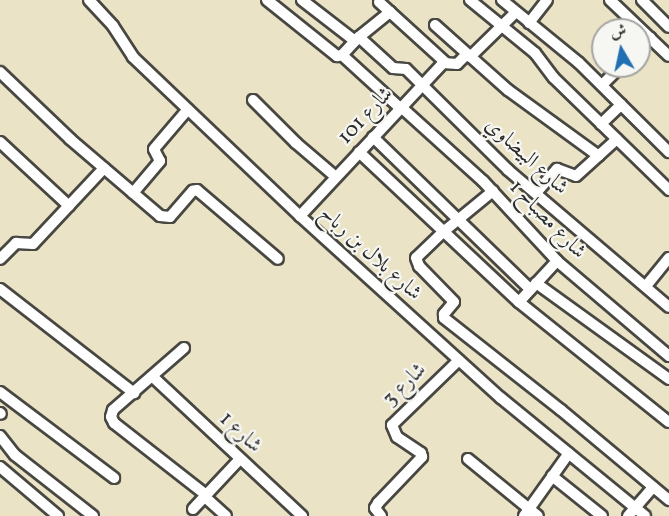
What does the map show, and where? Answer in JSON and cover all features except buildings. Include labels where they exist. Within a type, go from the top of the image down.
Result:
[{"type":"street","name":"شارع بلال بن رباح","points":[[89,0],[113,26],[134,57],[300,216],[459,360],[569,453],[632,512],[645,516]]},
{"type":"street","name":"شارع مصباح 1","points":[[267,0],[337,56],[342,55],[401,107],[493,191],[557,261],[669,356]]},
{"type":"street","points":[[470,0],[535,53],[554,78],[669,190]]},
{"type":"street","points":[[502,0],[569,54],[669,152]]},
{"type":"street","points":[[529,23],[547,0]]},
{"type":"street","points":[[610,0],[629,18]]},
{"type":"street","points":[[642,0],[669,27]]},
{"type":"street","name":"شارع البيضاوي","points":[[305,1],[393,68],[405,68],[536,193],[669,307]]},
{"type":"street","points":[[379,2],[444,62]]},
{"type":"street","points":[[342,55],[357,39],[390,12]]},
{"type":"street","points":[[468,56],[516,12]]},
{"type":"street","points":[[435,25],[516,96],[599,156]]},
{"type":"street","points":[[651,39],[669,56]]},
{"type":"street","name":"شارع 101","points":[[300,216],[444,62],[457,64],[468,56]]},
{"type":"street","points":[[0,72],[160,216],[166,218],[192,191],[197,190],[278,259]]},
{"type":"street","points":[[602,85],[609,78]]},
{"type":"street","points":[[253,100],[296,143],[336,177]]},
{"type":"street","points":[[602,124],[621,105]]},
{"type":"street","points":[[133,193],[160,161],[153,153],[154,149],[188,109]]},
{"type":"street","points":[[373,137],[458,219],[533,286],[669,379]]},
{"type":"street","points":[[536,193],[557,169],[576,176],[617,139]]},
{"type":"street","points":[[0,142],[69,206]]},
{"type":"street","points":[[359,152],[519,302],[669,422]]},
{"type":"street","points":[[0,259],[16,243],[33,244],[104,168]]},
{"type":"street","points":[[493,191],[419,254],[416,262],[454,302],[444,314],[444,318],[561,410],[669,500]]},
{"type":"street","points":[[646,286],[669,258]]},
{"type":"street","points":[[519,302],[557,261]]},
{"type":"street","points":[[0,289],[134,393]]},
{"type":"street","points":[[184,348],[113,410],[111,417],[114,423],[206,496],[226,516]]},
{"type":"street","name":"شارع 3","points":[[381,516],[375,508],[378,503],[422,457],[420,453],[397,437],[392,425],[459,360]]},
{"type":"street","name":"شارع 1","points":[[153,377],[239,460],[302,516]]},
{"type":"street","points":[[0,392],[114,478]]},
{"type":"street","points":[[0,435],[15,455],[93,516]]},
{"type":"street","points":[[468,459],[530,514],[552,476],[569,453]]},
{"type":"street","points":[[193,509],[239,460]]},
{"type":"street","points":[[0,466],[58,516]]},
{"type":"street","points":[[552,476],[602,516]]},
{"type":"street","points":[[632,512],[653,487]]}]
